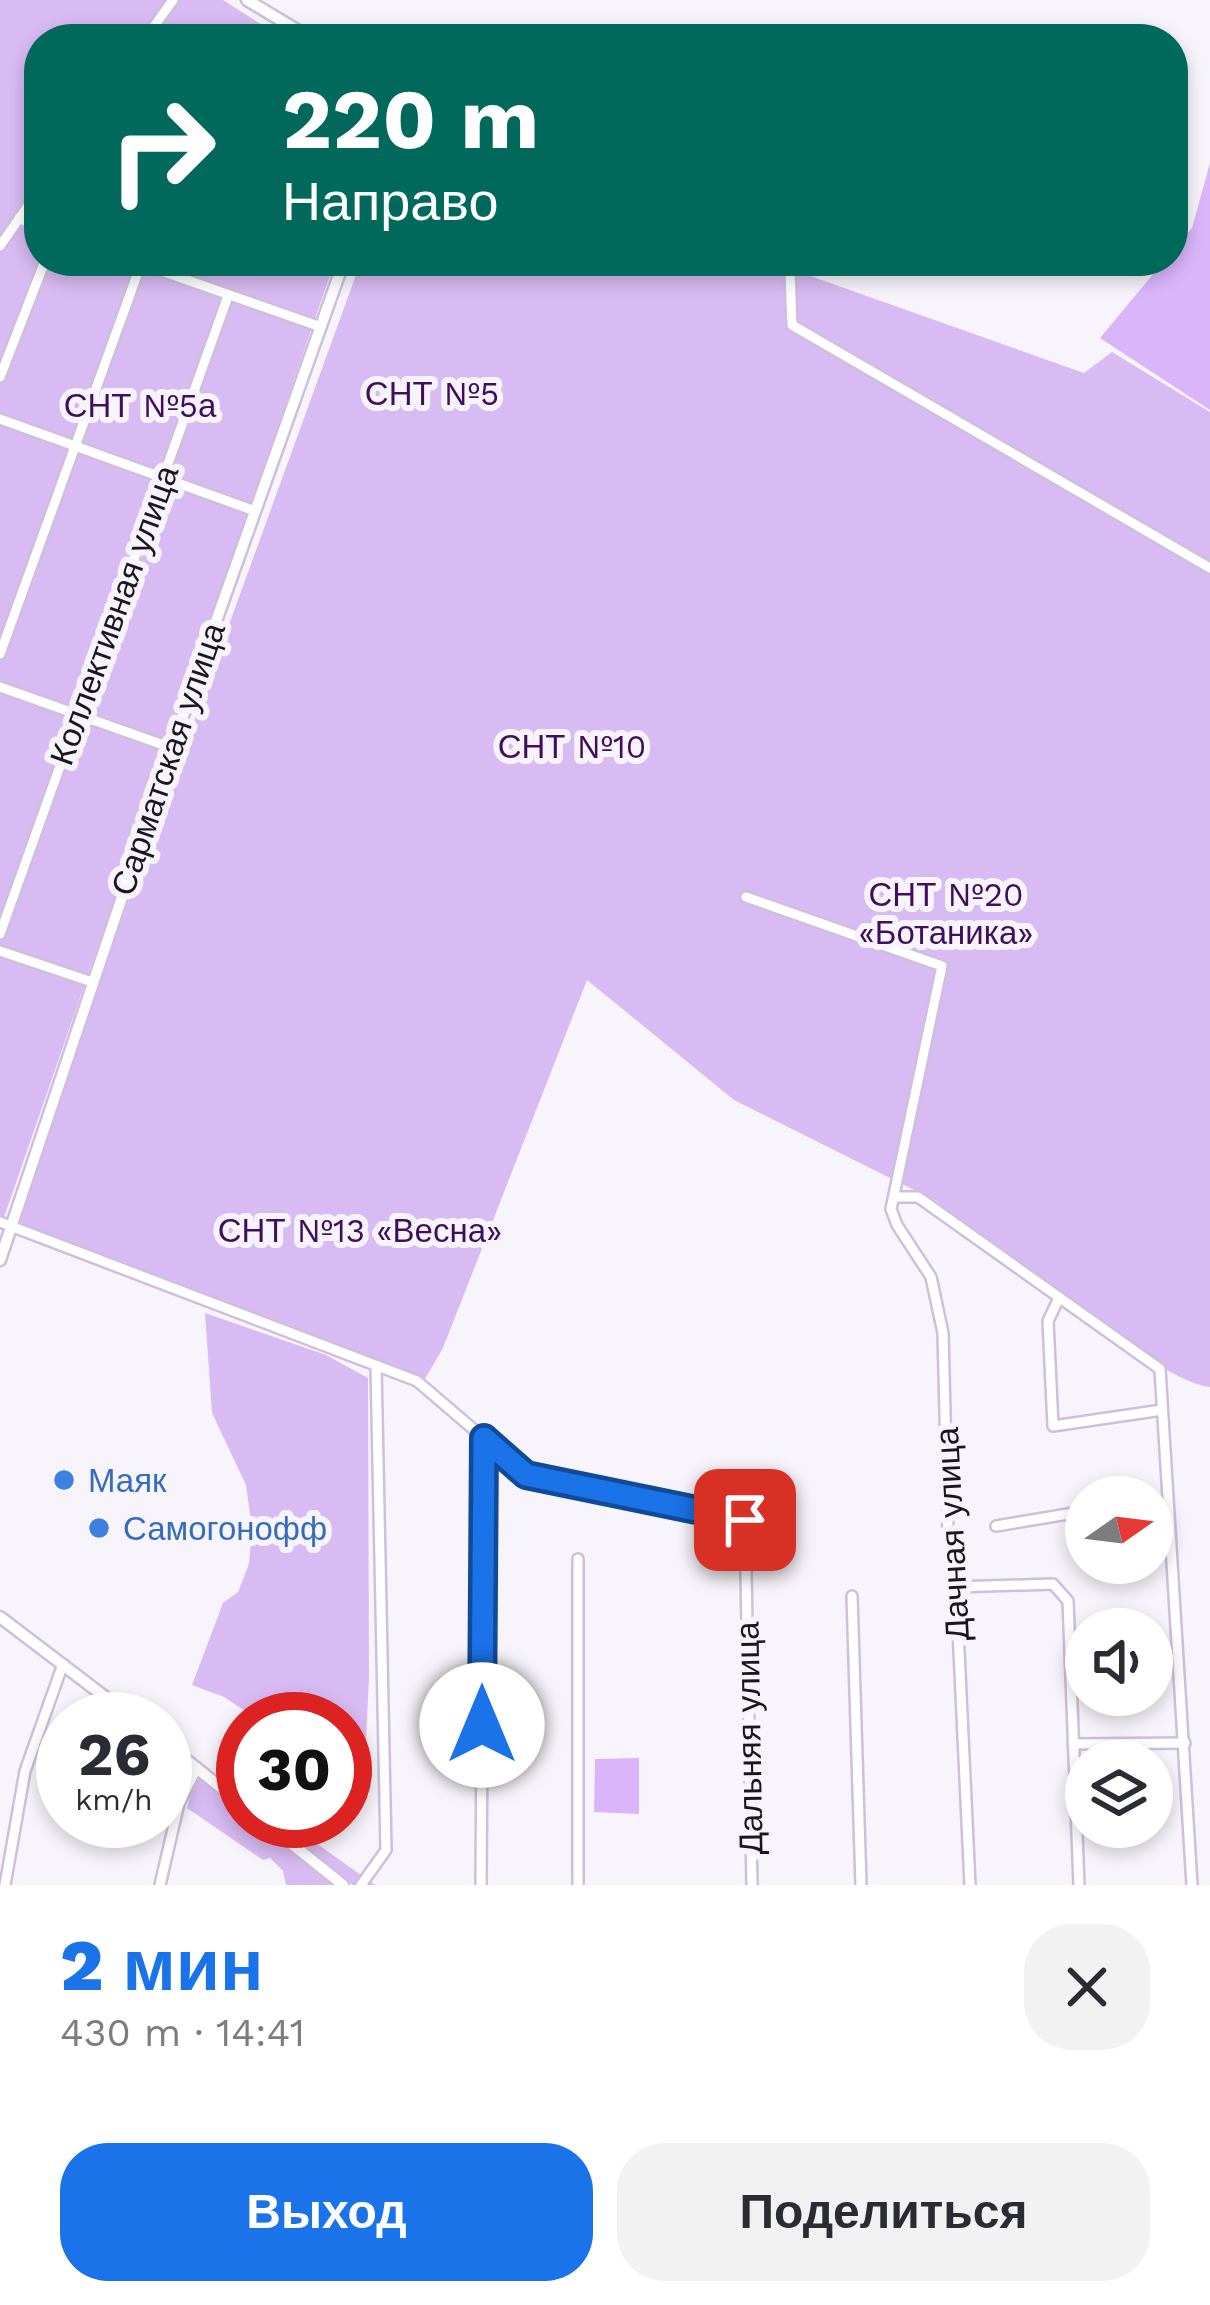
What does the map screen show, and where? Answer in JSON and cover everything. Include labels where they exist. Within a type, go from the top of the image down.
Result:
[{"type":"main road","points":[[247,0],[287,24]]},
{"type":"main road","name":"Сарматская улица","points":[[0,1259],[5,1224],[339,276]]},
{"type":"main road","points":[[0,1617],[99,1692]]},
{"type":"main road","points":[[192,1765],[216,1784]]},
{"type":"main road","points":[[297,1848],[343,1885]]},
{"type":"street","points":[[0,246],[24,211]]},
{"type":"street","points":[[19,218],[24,220]]},
{"type":"street","points":[[0,377],[39,276]]},
{"type":"street","points":[[0,654],[132,276]]},
{"type":"street","points":[[174,276],[321,327]]},
{"type":"street","points":[[790,276],[793,325],[1210,568]]},
{"type":"street","name":"Коллективная улица","points":[[0,934],[228,296]]},
{"type":"street","points":[[0,419],[255,511]]},
{"type":"street","points":[[0,687],[172,748]]},
{"type":"street","points":[[746,897],[942,966],[896,1197],[918,1197],[1160,1370],[1166,1476]]},
{"type":"street","points":[[0,950],[92,982]]},
{"type":"street","name":"Дачная улица","points":[[896,1197],[891,1209],[931,1277],[943,1334],[948,1533],[956,1587],[970,1885]]},
{"type":"street","points":[[5,1224],[417,1381],[484,1438],[481,1885]]},
{"type":"street","points":[[1060,1298],[1048,1321],[1053,1426],[1162,1410]]},
{"type":"street","points":[[361,1885],[386,1850],[376,1366]]},
{"type":"street","name":"Дальняя улица","points":[[484,1438],[526,1475],[745,1520],[752,1885]]},
{"type":"street","points":[[996,1526],[1065,1514]]},
{"type":"street","points":[[578,1559],[578,1885]]},
{"type":"street","points":[[1173,1575],[1192,1885]]},
{"type":"street","points":[[956,1587],[1041,1582],[1060,1590],[1071,1617],[1073,1740]]},
{"type":"street","points":[[852,1596],[861,1885]]},
{"type":"street","points":[[5,1885],[26,1771],[63,1664]]},
{"type":"street","points":[[1173,1743],[1184,1743]]},
{"type":"street","points":[[160,1885],[179,1803],[196,1768]]},
{"type":"street","points":[[1077,1848],[1079,1885]]},
{"type":"green space","name":"СНТ №5а","points":[[0,0],[223,0],[261,24],[24,24],[24,276],[330,276],[0,1229]]},
{"type":"green space","points":[[356,276],[810,276],[1084,373],[1112,352],[1210,412],[1210,1387],[1159,1366],[1086,1320],[959,1231],[938,1202],[734,1100],[587,980],[443,1348],[422,1384],[17,1229],[67,1071]]},
{"type":"green space","points":[[205,1313],[326,1355],[368,1378],[368,1692],[216,1694],[192,1685],[223,1603],[238,1592],[249,1564],[252,1529],[246,1485],[212,1413]]},
{"type":"green space","points":[[201,1776],[216,1788],[216,1828],[192,1811],[194,1782]]},
{"type":"green space","points":[[245,1848],[291,1848],[338,1885],[286,1885],[283,1871],[270,1858],[263,1860]]},
{"type":"green space","points":[[306,1848],[323,1848],[375,1885],[353,1885]]},
{"type":"shaded area","points":[[1210,163],[1210,410],[1100,338],[1152,276],[1188,276],[1188,233]]},
{"type":"shaded area","points":[[639,1758],[639,1814],[594,1812],[595,1759]]},
{"type":"place","name":"Маяк","points":[[64,1480]]},
{"type":"place","name":"Самогонофф","points":[[99,1528]]},
{"type":"route","points":[[482,1725],[484,1438],[526,1475],[745,1520]]},
{"type":"park label","name":"СНТ №5","points":[[432,393]]},
{"type":"park label","name":"СНТ №10","points":[[572,746]]},
{"type":"park label","name":"СНТ №20 «Ботаника»","points":[[946,913]]},
{"type":"park label","name":"СНТ №13 «Весна»","points":[[360,1230]]}]
